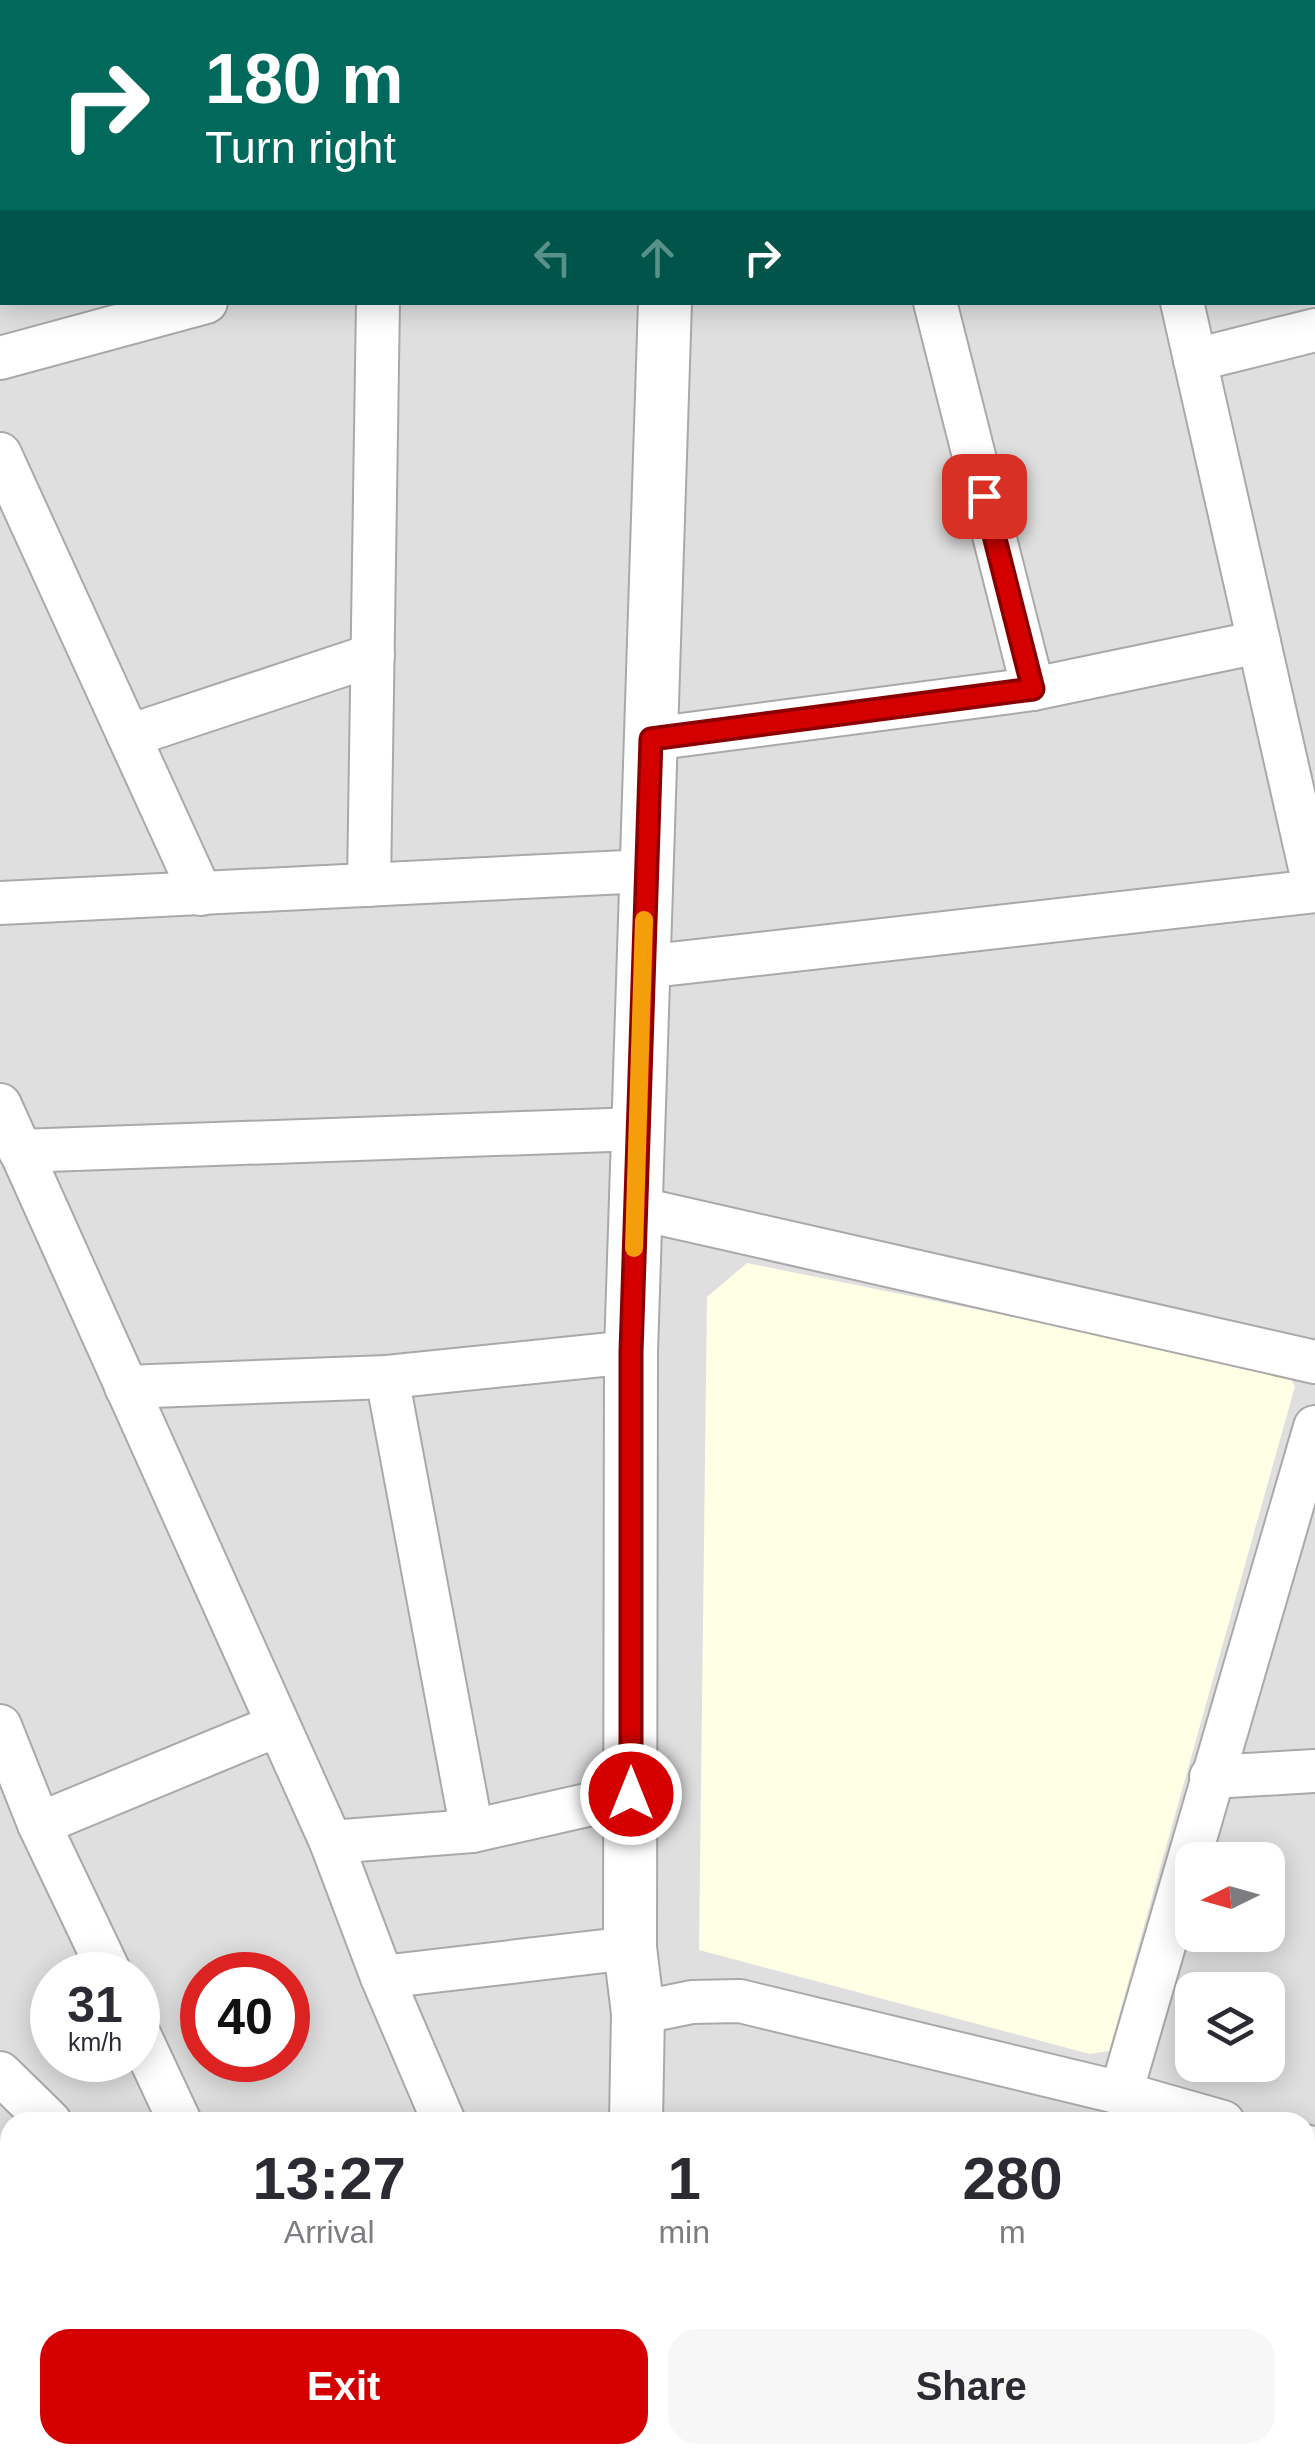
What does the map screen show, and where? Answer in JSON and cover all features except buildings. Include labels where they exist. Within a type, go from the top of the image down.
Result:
[{"type":"street","points":[[0,358],[195,305]]},
{"type":"street","points":[[370,886],[378,305]]},
{"type":"street","points":[[636,2112],[638,2013],[630,1948],[631,1352],[665,305]]},
{"type":"street","points":[[936,305],[1033,689]]},
{"type":"street","points":[[643,967],[1315,891],[1183,305]]},
{"type":"street","points":[[1195,360],[1315,330]]},
{"type":"street","points":[[0,454],[201,894]]},
{"type":"street","points":[[651,739],[1033,689],[1259,642]]},
{"type":"street","points":[[129,736],[373,655]]},
{"type":"street","points":[[0,904],[646,871]]},
{"type":"street","points":[[0,1105],[18,1176],[126,1387],[278,1724],[331,1842],[382,1977],[440,2112]]},
{"type":"street","points":[[18,1176],[638,1129]]},
{"type":"street","points":[[636,1208],[1315,1362]]},
{"type":"street","points":[[126,1387],[387,1376],[631,1352]]},
{"type":"street","points":[[387,1376],[472,1830]]},
{"type":"street","points":[[1121,2093],[1315,1427]]},
{"type":"street","points":[[39,1824],[278,1724]]},
{"type":"street","points":[[0,1726],[39,1824],[100,1952]]},
{"type":"street","points":[[1211,1777],[1315,1771]]},
{"type":"street","points":[[331,1842],[472,1830],[631,1794]]},
{"type":"street","points":[[382,1977],[630,1948]]},
{"type":"street","points":[[638,2013],[692,2002],[740,2001],[1188,2112]]},
{"type":"street","points":[[0,2074],[40,2112]]},
{"type":"street","points":[[160,2079],[175,2112]]},
{"type":"shaded area","points":[[0,305],[1315,305],[1315,2112],[0,2112]]},
{"type":"shaded area","points":[[747,1263],[1286,1372],[1295,1386],[1109,2051],[1090,2054],[699,1950],[707,1297]]},
{"type":"slow traffic","points":[[634,1248],[644,920]]},
{"type":"route","points":[[631,1794],[631,1352],[651,739],[1033,689],[984,496]]}]
